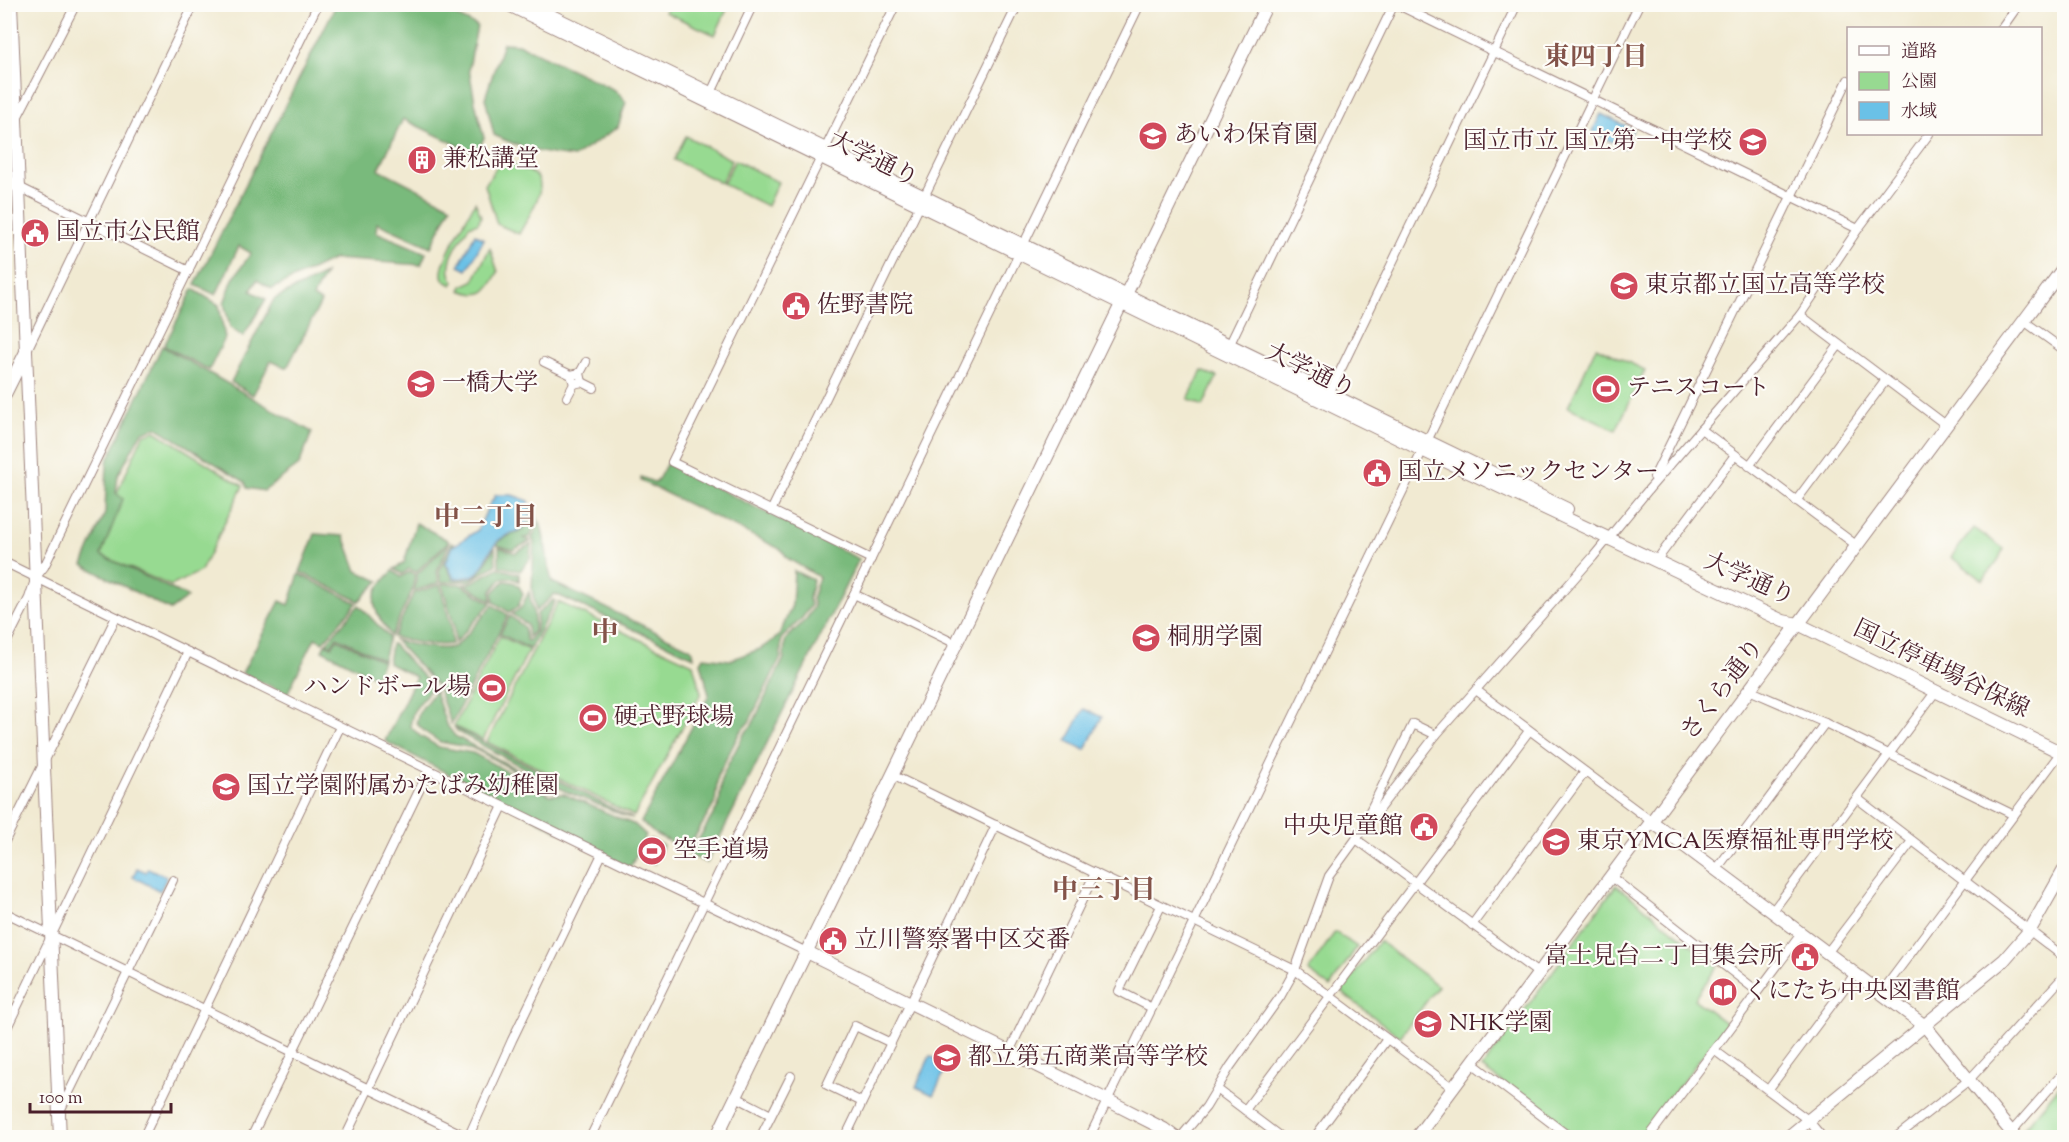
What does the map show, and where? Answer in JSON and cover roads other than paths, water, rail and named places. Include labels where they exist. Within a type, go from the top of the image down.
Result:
[{"type":"street","points":[[11,4],[60,1137]]},
{"type":"street","points":[[4,143],[76,4]]},
{"type":"street","points":[[4,396],[194,4]]},
{"type":"street","points":[[4,648],[29,598],[36,578],[44,567],[318,4]]},
{"type":"street","name":"大学通り","points":[[507,4],[708,98],[1611,534],[1783,621],[1798,624]]},
{"type":"street","name":"大学通り","points":[[527,4],[708,98]]},
{"type":"street","points":[[708,98],[753,4]]},
{"type":"street","points":[[871,559],[672,462],[896,4]]},
{"type":"street","points":[[771,510],[1018,4]]},
{"type":"street","points":[[590,1137],[1140,4]]},
{"type":"street","points":[[720,1136],[736,1097],[1267,4]]},
{"type":"street","points":[[1227,350],[1395,4],[1858,229]]},
{"type":"street","points":[[1327,398],[1517,4]]},
{"type":"street","points":[[1089,1137],[1639,4]]},
{"type":"street","points":[[2003,27],[2019,4]]},
{"type":"street","points":[[1649,489],[1847,82]]},
{"type":"street","points":[[4,562],[705,902],[1178,1137],[1217,1089],[1280,997],[1295,970],[1329,876],[1356,839],[1436,735],[1593,557],[1800,315],[1858,229],[1928,135]]},
{"type":"street","points":[[4,180],[189,271]]},
{"type":"street","name":"さくら通り","points":[[1416,1137],[2064,267]]},
{"type":"street","points":[[1800,315],[1946,425]]},
{"type":"street","points":[[2024,321],[2064,350]]},
{"type":"street","points":[[1749,466],[1839,345]]},
{"type":"street","points":[[544,362],[594,388]]},
{"type":"street","points":[[567,397],[586,362]]},
{"type":"street","points":[[1796,501],[1886,380]]},
{"type":"street","points":[[1701,429],[1856,545]]},
{"type":"street","points":[[1659,558],[1735,455]]},
{"type":"street","points":[[854,594],[956,644]]},
{"type":"street","points":[[4,843],[116,617]]},
{"type":"street","name":"国立停車場谷保線","points":[[1798,624],[2063,753]]},
{"type":"street","points":[[4,1034],[188,652]]},
{"type":"street","points":[[1476,690],[1529,732],[1925,1026],[2012,1136],[2063,1075]]},
{"type":"street","points":[[1749,690],[1825,723],[2014,815]]},
{"type":"street","points":[[1772,912],[1936,691]]},
{"type":"street","points":[[1716,870],[1825,723]]},
{"type":"street","points":[[1356,839],[1413,724],[1436,735]]},
{"type":"street","points":[[143,1137],[340,726]]},
{"type":"street","points":[[1245,1110],[1529,732]]},
{"type":"street","points":[[1881,993],[2063,753]]},
{"type":"street","points":[[251,1137],[429,770]]},
{"type":"street","points":[[1472,925],[1585,772]]},
{"type":"street","points":[[892,775],[1295,970],[1453,1088]]},
{"type":"street","points":[[1858,799],[2064,957]]},
{"type":"street","points":[[345,1137],[503,806]]},
{"type":"street","points":[[844,1137],[996,825]]},
{"type":"street","points":[[1356,839],[1538,974]]},
{"type":"street","points":[[1827,953],[1912,841]]},
{"type":"street","points":[[4,912],[469,1137],[517,1030],[602,854]]},
{"type":"street","points":[[1787,1137],[2004,960],[2030,930],[2064,870]]},
{"type":"street","points":[[1009,1052],[1095,873]]},
{"type":"street","points":[[1610,876],[1757,992]]},
{"type":"street","points":[[59,1113],[173,880]]},
{"type":"street","points":[[1152,1008],[1119,991],[1161,906]]},
{"type":"street","points":[[1648,1137],[1801,934]]},
{"type":"street","points":[[1768,1090],[1855,974]]},
{"type":"street","points":[[1895,1137],[1969,1080],[2064,976]]},
{"type":"street","points":[[862,1102],[827,1084],[855,1026],[891,1043]]},
{"type":"street","points":[[1314,1137],[1387,1039]]},
{"type":"street","points":[[1714,1050],[1808,1120],[1823,1137]]},
{"type":"street","points":[[1472,1063],[1571,1137]]},
{"type":"street","points":[[760,1137],[791,1076]]},
{"type":"street","points":[[1217,1089],[1282,1137]]},
{"type":"street","points":[[736,1097],[771,1116]]},
{"type":"water","points":[[1601,114],[1633,129],[1624,148],[1592,132]]},
{"type":"water","points":[[475,234],[484,239],[467,270],[459,266]]},
{"type":"water","points":[[496,495],[512,495],[529,501],[530,518],[521,528],[498,541],[478,572],[454,578],[446,563],[453,546],[478,530]]},
{"type":"water","points":[[1084,709],[1102,717],[1085,750],[1067,741]]},
{"type":"water","points":[[137,868],[146,872],[148,868],[167,877],[160,891],[133,877]]},
{"type":"water","points":[[930,1056],[948,1065],[933,1095],[916,1087]]},
{"type":"place","name":"あいわ保育園","points":[[1153,136]]},
{"type":"place","name":"国立市立 国立第一中学校","points":[[1753,142]]},
{"type":"place","name":"兼松講堂","points":[[422,160]]},
{"type":"place","name":"国立市公民館","points":[[35,233]]},
{"type":"place","name":"東京都立国立高等学校","points":[[1624,286]]},
{"type":"place","name":"佐野書院","points":[[796,306]]},
{"type":"place","name":"一橋大学","points":[[421,384]]},
{"type":"place","name":"テニスコート","points":[[1606,389]]},
{"type":"place","name":"国立メソニックセンター","points":[[1377,473]]},
{"type":"place","name":"桐朋学園","points":[[1146,638]]},
{"type":"place","name":"ハンドボール場","points":[[492,688]]},
{"type":"place","name":"硬式野球場","points":[[593,718]]},
{"type":"place","name":"国立学園附属かたばみ幼稚園","points":[[226,787]]},
{"type":"place","name":"中央児童館","points":[[1424,827]]},
{"type":"place","name":"東京YMCA医療福祉専門学校","points":[[1556,842]]},
{"type":"place","name":"空手道場","points":[[652,851]]},
{"type":"place","name":"立川警察署中区交番","points":[[833,941]]},
{"type":"place","name":"富士見台二丁目集会所","points":[[1805,957]]},
{"type":"place","name":"くにたち中央図書館","points":[[1723,992]]},
{"type":"place","name":"NHK学園","points":[[1428,1024]]},
{"type":"place","name":"都立第五商業高等学校","points":[[947,1058]]},
{"type":"district","name":"東四丁目","points":[[1596,58]]},
{"type":"district","name":"中二丁目","points":[[486,518]]},
{"type":"district","name":"中","points":[[605,634]]},
{"type":"district","name":"中三丁目","points":[[1104,891]]}]
